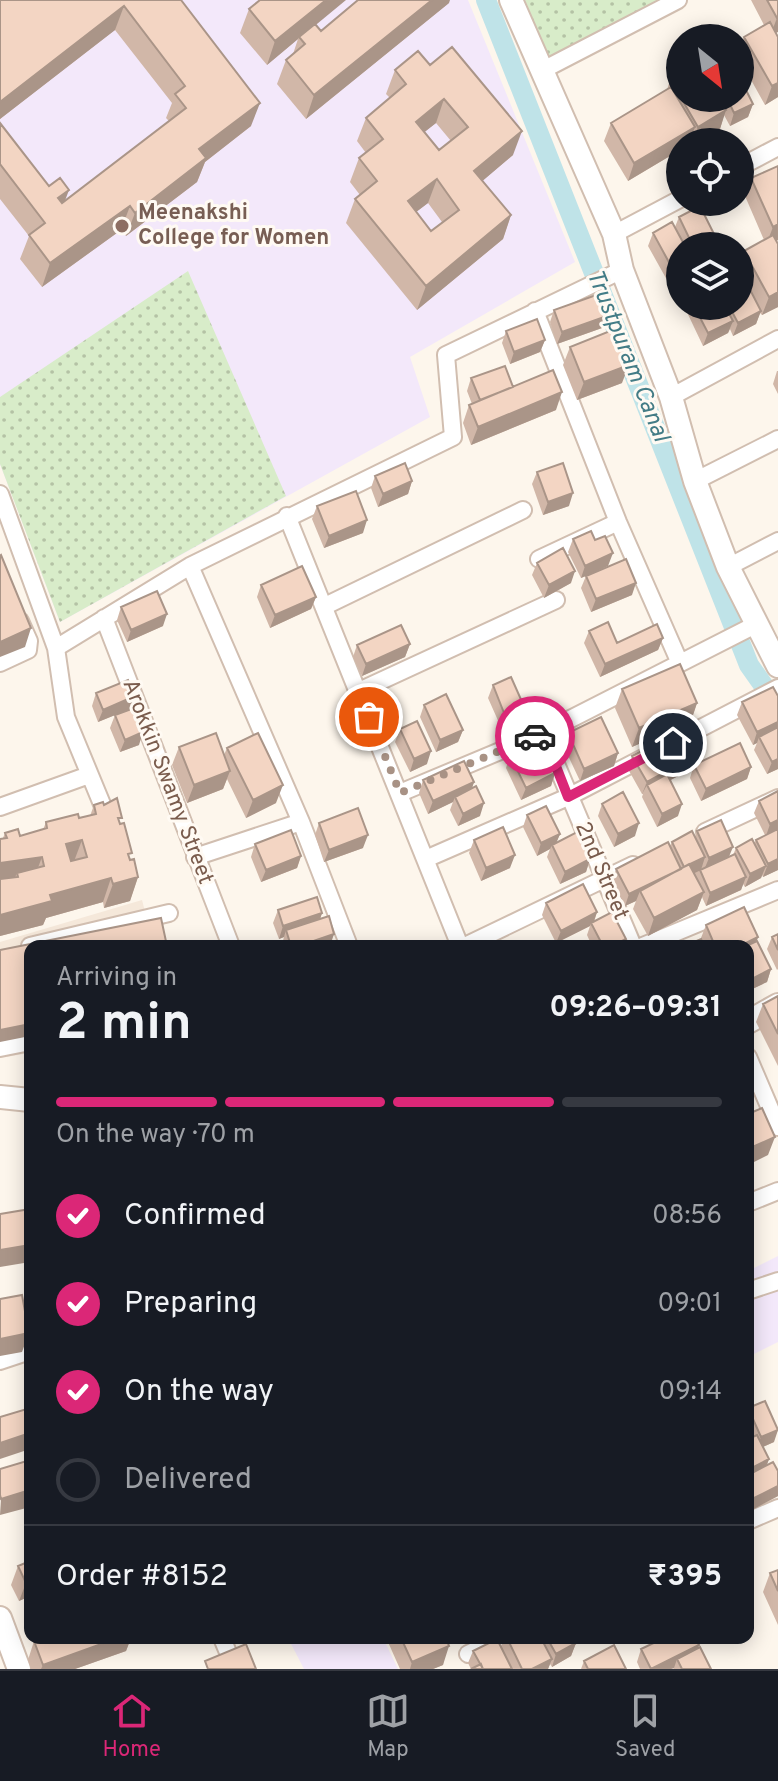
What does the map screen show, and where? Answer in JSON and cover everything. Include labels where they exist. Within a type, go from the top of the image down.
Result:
[{"type":"street","points":[[511,0],[614,234],[622,270],[671,397],[695,481],[728,567],[766,633],[778,666]]},
{"type":"street","points":[[541,71],[678,0]]},
{"type":"street","points":[[754,160],[778,147]]},
{"type":"street","points":[[614,234],[666,206]]},
{"type":"street","points":[[56,648],[190,566],[453,437],[446,355],[622,270]]},
{"type":"street","points":[[535,311],[618,522],[679,661]]},
{"type":"street","points":[[671,397],[778,339]]},
{"type":"street","points":[[695,481],[778,439]]},
{"type":"street","points":[[0,494],[4,520],[38,597],[56,648],[66,717],[104,809]]},
{"type":"street","points":[[325,606],[523,510]]},
{"type":"street","points":[[287,516],[461,940]]},
{"type":"street","points":[[539,559],[618,522]]},
{"type":"street","points":[[728,567],[778,541]]},
{"type":"street","points":[[190,566],[301,822],[347,940]]},
{"type":"street","points":[[0,663],[28,650],[29,641],[14,606],[38,597]]},
{"type":"street","points":[[359,691],[556,600]]},
{"type":"street","name":"Arokkin Swamy Street","points":[[104,618],[229,940]]},
{"type":"street","points":[[400,793],[543,733],[710,647],[766,633]]},
{"type":"street","points":[[428,858],[568,797],[778,688]]},
{"type":"street","name":"2nd Street","points":[[543,733],[631,940]]},
{"type":"street","points":[[0,807],[89,775]]},
{"type":"street","points":[[692,838],[778,798]]},
{"type":"street","points":[[195,857],[301,822]]},
{"type":"street","points":[[476,940],[648,858]]},
{"type":"street","points":[[657,940],[778,890]]},
{"type":"street","points":[[55,940],[169,913]]},
{"type":"street","points":[[754,1019],[778,1005]]},
{"type":"street","points":[[0,1048],[24,1043]]},
{"type":"street","points":[[754,1071],[778,1127]]},
{"type":"street","points":[[0,1097],[24,1099]]},
{"type":"street","points":[[754,1201],[778,1191]]},
{"type":"street","points":[[754,1289],[778,1281]]},
{"type":"street","points":[[0,1361],[24,1353]]},
{"type":"street","points":[[754,1518],[778,1508]]},
{"type":"street","points":[[0,1618],[19,1669]]},
{"type":"street","points":[[468,1654],[489,1644]]},
{"type":"shaded area","points":[[0,0],[468,0],[575,262],[410,357],[430,417],[60,622],[0,464]]},
{"type":"shaded area","points":[[142,900],[152,940],[24,940],[24,1054],[0,1058],[0,942]]},
{"type":"shaded area","points":[[778,1256],[778,1342],[754,1354],[754,1268]]},
{"type":"shaded area","points":[[291,1644],[386,1644],[398,1669],[304,1669]]},
{"type":"green space","points":[[525,0],[661,0],[549,59]]},
{"type":"green space","points":[[188,271],[286,496],[60,622],[0,464],[0,397]]},
{"type":"building","points":[[0,0],[181,0],[260,103],[199,149],[206,158],[135,213],[130,206],[50,263],[29,235],[45,223],[0,164],[0,123],[49,186],[60,178],[69,190],[58,198],[62,203],[186,108],[175,94],[185,86],[124,6],[0,102]]},
{"type":"building","points":[[260,0],[326,0],[275,41],[249,9]]},
{"type":"building","points":[[358,0],[432,0],[314,95],[286,60],[305,44],[299,37],[315,24],[321,31]]},
{"type":"building","points":[[767,0],[778,0],[777,18]]},
{"type":"building","points":[[770,22],[778,37],[778,83],[772,86],[754,54],[754,31]]},
{"type":"building","points":[[452,47],[522,131],[474,171],[511,215],[426,286],[355,199],[377,181],[359,158],[383,139],[366,118],[406,84],[395,70],[418,51],[430,65]],"holes":[[[444,99],[468,127],[439,150],[416,122]],[[437,179],[459,210],[431,231],[408,201]]]},
{"type":"building","points":[[666,90],[666,112],[686,112],[695,127],[666,128],[666,144],[634,163],[611,123]]},
{"type":"building","points":[[689,112],[723,112],[698,127]]},
{"type":"building","points":[[778,166],[778,224],[773,227],[754,185],[754,177]]},
{"type":"building","points":[[705,216],[713,232],[686,232],[679,217]]},
{"type":"building","points":[[672,222],[677,232],[666,232],[666,257],[653,233]]},
{"type":"building","points":[[773,235],[778,244],[778,292],[769,297],[754,269],[754,245]]},
{"type":"building","points":[[599,294],[607,316],[562,332],[554,310]]},
{"type":"building","points":[[754,297],[761,311],[754,315]]},
{"type":"building","points":[[537,319],[545,340],[514,352],[506,331]]},
{"type":"building","points":[[701,320],[733,321],[708,333]]},
{"type":"building","points":[[615,329],[629,365],[584,382],[570,347]]},
{"type":"building","points":[[505,366],[513,387],[480,400],[471,378]]},
{"type":"building","points":[[553,370],[562,392],[478,427],[469,405]]},
{"type":"building","points":[[405,463],[412,481],[383,494],[375,476]]},
{"type":"building","points":[[563,463],[573,493],[548,502],[537,472]]},
{"type":"building","points":[[356,491],[367,520],[329,536],[317,506]]},
{"type":"building","points":[[591,531],[595,540],[605,536],[613,553],[585,566],[573,539]]},
{"type":"building","points":[[563,548],[575,571],[549,585],[537,563]]},
{"type":"building","points":[[0,556],[31,628],[0,642]]},
{"type":"building","points":[[626,559],[636,583],[596,599],[586,576]]},
{"type":"building","points":[[302,566],[316,597],[275,615],[261,585]]},
{"type":"building","points":[[157,591],[167,614],[131,630],[121,607]]},
{"type":"building","points":[[608,622],[617,643],[657,624],[663,638],[605,664],[589,631]]},
{"type":"building","points":[[401,625],[410,644],[366,664],[357,645]]},
{"type":"building","points":[[680,664],[697,703],[639,728],[622,689]]},
{"type":"building","points":[[511,677],[523,704],[504,713],[493,685]]},
{"type":"building","points":[[128,680],[135,696],[103,710],[96,693]]},
{"type":"building","points":[[773,687],[778,696],[778,722],[757,732],[742,702]]},
{"type":"building","points":[[446,694],[463,730],[440,740],[424,705]]},
{"type":"building","points":[[134,708],[143,732],[125,740],[115,715]]},
{"type":"building","points":[[601,717],[618,753],[584,769],[568,733]]},
{"type":"building","points":[[417,721],[431,751],[414,759],[400,729]]},
{"type":"building","points":[[778,727],[778,759],[772,762],[759,737]]},
{"type":"building","points":[[216,733],[230,771],[194,785],[179,747]]},
{"type":"building","points":[[258,733],[283,785],[253,800],[227,748]]},
{"type":"building","points":[[675,734],[689,760],[670,771],[656,745]]},
{"type":"building","points":[[539,741],[555,773],[526,788],[510,755]]},
{"type":"building","points":[[740,743],[751,767],[706,789],[694,765]]},
{"type":"building","points":[[653,745],[667,771],[647,782],[632,756]]},
{"type":"building","points":[[464,761],[474,782],[433,801],[423,780]]},
{"type":"building","points":[[667,774],[682,804],[662,814],[647,785]]},
{"type":"building","points":[[476,786],[484,803],[463,814],[455,797]]},
{"type":"building","points":[[778,791],[778,820],[770,824],[759,801]]},
{"type":"building","points":[[623,792],[639,823],[618,834],[602,804]]},
{"type":"building","points":[[117,798],[122,818],[118,818],[120,824],[124,823],[132,853],[128,854],[130,860],[134,859],[138,877],[113,884],[111,878],[50,895],[52,901],[0,915],[0,879],[18,877],[17,873],[44,866],[42,857],[0,863],[0,839],[7,838],[5,833],[18,829],[20,836],[47,828],[46,822],[78,814],[79,818],[96,814],[94,805],[103,802],[104,805]],"holes":[[[82,840],[87,857],[71,861],[66,844]]]},
{"type":"building","points":[[546,806],[560,834],[541,843],[527,815]]},
{"type":"building","points":[[358,808],[368,835],[329,850],[319,823]]},
{"type":"building","points":[[721,820],[733,847],[709,858],[697,831]]},
{"type":"building","points":[[503,827],[515,855],[486,868],[474,840]]},
{"type":"building","points":[[778,829],[778,859],[768,864],[756,840]]},
{"type":"building","points":[[291,830],[301,856],[266,870],[255,844]]},
{"type":"building","points":[[692,831],[705,857],[684,867],[672,842]]},
{"type":"building","points":[[577,832],[590,859],[565,872],[552,845]]},
{"type":"building","points":[[752,839],[766,866],[750,874],[736,848]]},
{"type":"building","points":[[668,842],[681,869],[629,894],[616,869]]},
{"type":"building","points":[[735,854],[746,877],[710,893],[700,870]]},
{"type":"building","points":[[689,864],[704,892],[654,918],[640,891]]},
{"type":"building","points":[[583,884],[597,912],[561,931],[546,903]]},
{"type":"building","points":[[317,897],[322,913],[283,926],[278,910]]},
{"type":"building","points":[[744,907],[758,937],[752,940],[712,940],[706,925]]},
{"type":"building","points":[[612,912],[626,939],[600,940],[591,923]]},
{"type":"building","points":[[329,916],[334,934],[316,940],[289,940],[286,930]]},
{"type":"building","points":[[161,918],[166,940],[50,940]]},
{"type":"building","points":[[778,934],[778,950],[772,937]]},
{"type":"building","points":[[757,941],[771,969],[754,978],[754,942]]},
{"type":"building","points":[[24,945],[24,1025],[0,1030],[0,950]]},
{"type":"building","points":[[778,996],[778,1034],[763,1004]]},
{"type":"building","points":[[762,1108],[775,1137],[754,1146],[754,1111]]},
{"type":"building","points":[[24,1210],[24,1246],[0,1250],[0,1214]]},
{"type":"building","points":[[22,1295],[24,1334],[0,1339],[0,1299]]},
{"type":"building","points":[[765,1401],[778,1430],[761,1437],[754,1421],[754,1406]]},
{"type":"building","points":[[24,1410],[24,1435],[0,1443],[0,1417]]},
{"type":"building","points":[[757,1435],[769,1459],[754,1467],[754,1436]]},
{"type":"building","points":[[24,1462],[24,1492],[1,1499],[0,1469]]},
{"type":"building","points":[[773,1462],[778,1471],[778,1486],[754,1498],[754,1472]]},
{"type":"building","points":[[24,1564],[24,1579],[18,1566]]},
{"type":"building","points":[[778,1570],[778,1591],[770,1573]]},
{"type":"building","points":[[35,1644],[101,1644],[43,1665]]},
{"type":"building","points":[[246,1644],[256,1669],[208,1669],[205,1661]]},
{"type":"building","points":[[404,1644],[448,1644],[449,1646],[412,1662]]},
{"type":"building","points":[[487,1644],[500,1644],[512,1669],[483,1669],[473,1651]]},
{"type":"building","points":[[510,1644],[544,1644],[552,1659],[532,1669],[522,1669]]},
{"type":"building","points":[[550,1644],[574,1644],[556,1654]]},
{"type":"building","points":[[651,1644],[699,1645],[651,1669],[641,1649]]},
{"type":"building","points":[[614,1645],[626,1669],[588,1669],[584,1661]]},
{"type":"building","points":[[700,1647],[711,1669],[682,1669],[677,1659]]},
{"type":"waterway","name":"Trustpuram Canal","points":[[486,0],[749,665],[778,706]]},
{"type":"way so far","points":[[369,717],[400,793],[535,736]]},
{"type":"place","name":"Meenakshi College for Women","points":[[122,226]]},
{"type":"route","points":[[535,736],[543,733],[568,797],[673,743]]}]
